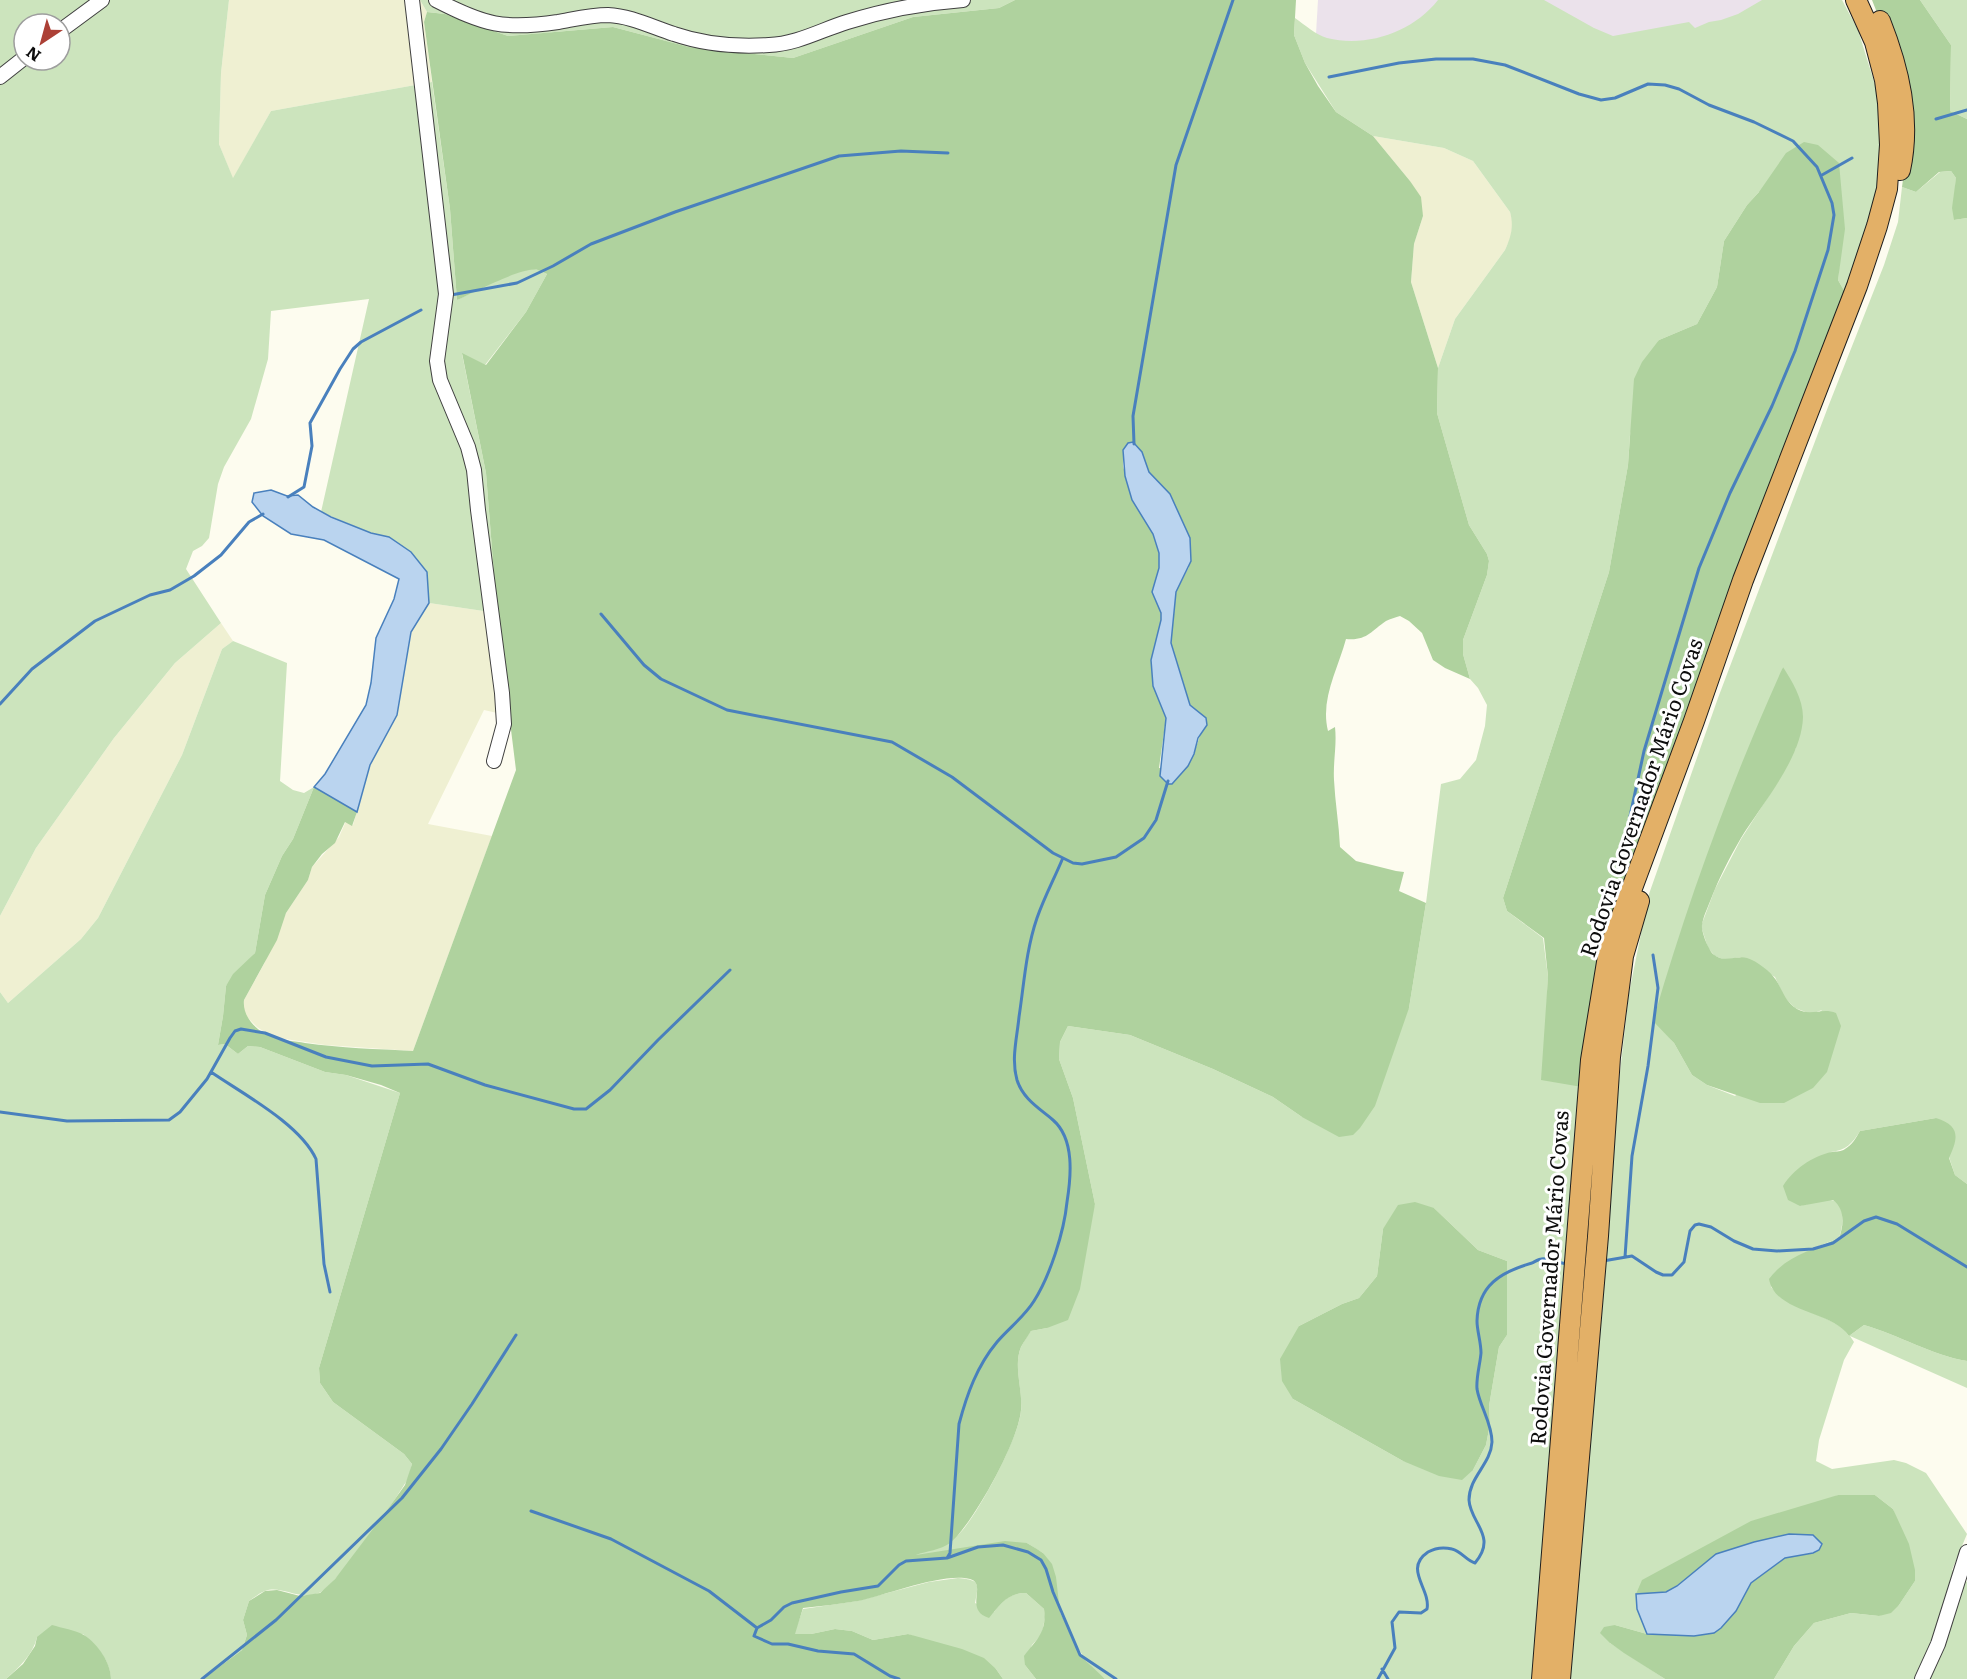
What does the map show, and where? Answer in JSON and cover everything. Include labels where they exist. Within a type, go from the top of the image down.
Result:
[{"type":"highway","name":"Rodovia Governador Mário Covas","points":[[1560,1679],[1584,1288],[1577,1234],[1591,1060],[1609,950],[1694,722],[1746,571],[1860,277],[1887,189],[1890,145],[1885,80],[1875,42],[1856,0]]},
{"type":"highway","name":"Rodovia Governador Mário Covas","points":[[1542,1679],[1584,1288],[1598,1236],[1610,1057],[1623,956],[1642,890],[1734,634],[1887,232],[1898,176],[1905,115],[1893,55],[1871,0]]},
{"type":"street","points":[[72,22],[102,0]]},
{"type":"street","points":[[412,0],[446,294],[437,361],[440,380],[468,447],[474,470],[502,693],[504,724],[494,761]]},
{"type":"street","points":[[436,0],[473,18],[496,25],[531,25],[609,15],[624,17],[690,39],[752,46],[789,42],[843,23],[923,3],[963,0]]},
{"type":"street","points":[[0,77],[12,68]]},
{"type":"street","points":[[1922,1679],[1938,1644],[1967,1552]]},
{"type":"shaded area","points":[[1318,0],[1787,0],[1767,102],[1314,68]]},
{"type":"green space","points":[[0,0],[229,0],[221,73],[219,144],[233,178],[271,111],[432,82],[450,209],[457,300],[494,281],[525,270],[534,269],[547,274],[526,312],[485,365],[462,354],[486,473],[497,613],[429,603],[427,572],[411,552],[389,537],[371,533],[321,512],[369,299],[271,311],[268,359],[251,419],[224,467],[218,484],[209,538],[193,551],[186,569],[221,623],[175,663],[114,738],[36,848],[0,916]]},
{"type":"green space","points":[[229,0],[420,0],[427,12],[424,22],[432,82],[271,111],[233,179],[219,144],[221,73]]},
{"type":"green space","points":[[420,0],[1015,0],[999,8],[913,17],[793,58],[689,47],[613,27],[508,36],[445,14],[427,12]]},
{"type":"green space","points":[[1015,0],[1296,0],[1294,35],[1305,63],[1318,86],[1336,112],[1373,136],[1421,197],[1423,216],[1414,244],[1411,282],[1438,368],[1437,413],[1469,525],[1489,561],[1487,575],[1463,640],[1463,654],[1470,679],[1433,660],[1422,633],[1400,616],[1386,621],[1364,637],[1346,639],[1328,696],[1326,719],[1328,731],[1335,727],[1334,780],[1340,847],[1356,861],[1404,872],[1399,891],[1426,903],[1409,1008],[1375,1106],[1360,1128],[1353,1135],[1339,1137],[1302,1117],[1273,1097],[1213,1069],[1130,1035],[1068,1026],[1060,1042],[1059,1059],[1073,1098],[1095,1204],[1080,1289],[1068,1320],[1031,1331],[1021,1347],[1018,1370],[1021,1410],[1018,1424],[1004,1460],[971,1518],[950,1543],[916,1555],[1005,1541],[1027,1543],[1037,1549],[1052,1564],[1056,1577],[1060,1612],[1082,1657],[1105,1679],[1036,1679],[1025,1665],[1024,1656],[1037,1640],[1042,1629],[1044,1609],[1026,1593],[1019,1594],[1004,1601],[989,1618],[981,1614],[978,1609],[975,1582],[959,1578],[931,1581],[858,1601],[803,1608],[795,1634],[811,1634],[835,1629],[852,1631],[873,1640],[908,1634],[962,1649],[984,1658],[1003,1679],[203,1679],[242,1650],[247,1635],[243,1620],[249,1601],[265,1591],[277,1590],[300,1596],[320,1593],[335,1579],[405,1485],[412,1464],[404,1454],[333,1402],[320,1383],[319,1368],[400,1093],[346,1075],[325,1072],[260,1047],[248,1046],[238,1054],[225,1044],[218,1045],[226,986],[233,974],[255,953],[265,895],[282,856],[293,839],[314,787],[357,812],[352,826],[345,822],[335,843],[312,867],[308,880],[286,913],[277,940],[244,1000],[245,1012],[256,1028],[267,1035],[281,1039],[332,1046],[413,1051],[516,770],[498,625],[486,473],[462,353],[486,365],[526,312],[547,274],[538,270],[521,272],[457,300],[450,209],[424,22],[427,12],[445,14],[508,36],[613,27],[689,47],[793,58],[913,17],[999,8]],"holes":[[[1123,450],[1142,452],[1149,472],[1170,494],[1190,538],[1189,567],[1176,592],[1171,643],[1190,705],[1206,718],[1188,766],[1159,768],[1166,718],[1153,686],[1151,660],[1161,620],[1161,613],[1152,591],[1159,568],[1159,553],[1153,534],[1132,500],[1123,466]]]},
{"type":"green space","points":[[1438,0],[1544,0],[1613,36],[1689,22],[1695,28],[1738,14],[1762,0],[1842,0],[1858,30],[1876,88],[1884,158],[1863,248],[1846,294],[1838,280],[1840,257],[1759,192],[1747,205],[1724,241],[1717,287],[1697,324],[1659,340],[1630,435],[1628,465],[1609,572],[1503,898],[1507,911],[1543,938],[1548,977],[1546,1022],[1582,1087],[1532,1679],[1105,1679],[1092,1668],[1073,1639],[1058,1604],[1043,1553],[1027,1543],[909,1557],[959,1534],[996,1475],[1019,1423],[1021,1403],[1018,1362],[1021,1347],[1031,1331],[1047,1328],[1095,1204],[1073,1098],[1059,1059],[1060,1042],[1068,1026],[1130,1035],[1213,1069],[1273,1097],[1302,1117],[1409,1008],[1426,903],[1441,784],[1460,779],[1476,760],[1485,726],[1487,705],[1470,679],[1463,654],[1463,640],[1487,575],[1489,561],[1469,525],[1437,413],[1438,368],[1455,319],[1505,250],[1512,222],[1510,212],[1473,161],[1444,148],[1373,136],[1336,112],[1305,63],[1294,35],[1295,18],[1323,37],[1342,41],[1373,39],[1402,29],[1428,11]],"holes":[[[1434,1208],[1478,1250],[1507,1261],[1507,1335],[1499,1347],[1489,1406],[1490,1424],[1486,1445],[1473,1470],[1403,1461],[1293,1399],[1299,1326],[1359,1298],[1377,1276],[1383,1229]]]},
{"type":"green space","points":[[1872,0],[1920,0],[1951,45],[1950,111],[1967,119],[1967,218],[1954,220],[1952,208],[1956,178],[1951,171],[1939,172],[1916,192],[1902,187],[1907,149],[1887,38]]},
{"type":"green space","points":[[1920,0],[1967,0],[1967,119],[1950,111],[1951,45]]},
{"type":"green space","points":[[1373,136],[1444,148],[1473,161],[1510,212],[1513,222],[1511,237],[1505,250],[1455,319],[1438,368],[1411,282],[1414,244],[1423,216],[1410,181]]},
{"type":"green space","points":[[1804,142],[1818,145],[1839,163],[1845,229],[1838,280],[1846,294],[1660,796],[1582,1087],[1541,1080],[1548,977],[1544,938],[1507,911],[1503,898],[1609,572],[1628,465],[1634,379],[1642,362],[1659,340],[1697,324],[1717,287],[1724,241],[1747,205],[1759,192],[1786,153]]},
{"type":"green space","points":[[1951,171],[1956,178],[1954,220],[1967,218],[1967,1184],[1955,1175],[1936,1118],[1860,1131],[1848,1146],[1831,1152],[1800,1206],[1823,1200],[1835,1201],[1842,1215],[1839,1238],[1809,1250],[1771,1287],[1790,1302],[1833,1322],[1849,1336],[1864,1325],[1941,1354],[1967,1361],[1967,1388],[1850,1336],[1854,1342],[1844,1360],[1819,1440],[1816,1461],[1832,1469],[1894,1460],[1926,1473],[1967,1534],[1952,1570],[1967,1582],[1967,1679],[1774,1679],[1794,1646],[1814,1623],[1851,1613],[1879,1616],[1899,1605],[1915,1581],[1893,1509],[1875,1495],[1838,1495],[1637,1609],[1647,1634],[1615,1625],[1610,1643],[1665,1679],[1568,1679],[1619,1081],[1629,993],[1649,894],[1718,698],[1884,265],[1898,222],[1902,187],[1916,192],[1940,172]],"holes":[[[1783,667],[1796,748],[1777,783],[1741,839],[1715,889],[1701,926],[1708,948],[1715,956],[1725,960],[1740,957],[1775,977],[1784,997],[1795,1008],[1811,1014],[1822,1010],[1735,1096],[1707,1085],[1692,1075],[1674,1043],[1662,1029]]]},
{"type":"green space","points":[[429,603],[497,613],[510,716],[484,710],[428,824],[492,836],[413,1051],[325,1045],[272,1037],[246,1016],[243,1009],[244,1000],[264,964],[286,913],[308,880],[312,867],[339,837],[346,821],[353,825],[370,765],[397,715],[411,632]]},
{"type":"green space","points":[[221,623],[233,641],[222,649],[182,755],[98,918],[81,939],[8,1003],[0,992],[0,916],[36,848],[114,738],[175,663]]},
{"type":"green space","points":[[233,641],[287,663],[280,781],[293,790],[304,793],[314,787],[293,839],[282,856],[265,895],[255,953],[226,986],[218,1045],[225,1044],[238,1054],[248,1046],[260,1047],[325,1072],[346,1075],[400,1093],[319,1368],[320,1383],[333,1402],[404,1454],[412,1464],[407,1480],[388,1509],[338,1576],[319,1593],[304,1595],[271,1590],[249,1601],[243,1620],[247,1635],[242,1650],[203,1679],[111,1679],[102,1654],[83,1634],[37,1637],[25,1660],[6,1679],[0,1679],[0,992],[8,1003],[81,939],[98,918],[182,755],[222,649]]},
{"type":"green space","points":[[1783,667],[1801,704],[1803,717],[1801,733],[1780,780],[1741,838],[1725,868],[1706,912],[1702,928],[1709,948],[1717,957],[1725,959],[1743,957],[1755,962],[1774,977],[1787,1000],[1797,1009],[1807,1012],[1831,1011],[1836,1013],[1841,1026],[1827,1072],[1813,1088],[1784,1103],[1760,1103],[1707,1085],[1692,1075],[1674,1043],[1653,1021],[1712,842]]},
{"type":"green space","points":[[1936,1118],[1944,1121],[1953,1129],[1955,1139],[1949,1158],[1955,1175],[1967,1184],[1967,1361],[1941,1354],[1864,1325],[1849,1336],[1841,1327],[1830,1321],[1781,1299],[1773,1290],[1769,1279],[1792,1259],[1839,1238],[1842,1228],[1840,1208],[1833,1200],[1800,1206],[1788,1200],[1783,1186],[1792,1174],[1817,1157],[1845,1149],[1860,1131]]},
{"type":"green space","points":[[1415,1202],[1434,1208],[1478,1250],[1507,1261],[1507,1335],[1499,1347],[1489,1406],[1490,1424],[1486,1445],[1473,1470],[1462,1480],[1439,1476],[1403,1461],[1293,1399],[1282,1381],[1280,1359],[1299,1326],[1359,1298],[1377,1276],[1383,1229],[1398,1205]]},
{"type":"green space","points":[[1838,1495],[1875,1495],[1893,1509],[1909,1544],[1915,1581],[1891,1613],[1879,1616],[1851,1613],[1814,1623],[1794,1646],[1774,1679],[1665,1679],[1624,1653],[1600,1633],[1604,1627],[1615,1625],[1647,1634],[1736,1611],[1751,1583],[1785,1558],[1813,1553],[1789,1534],[1754,1542],[1716,1554],[1677,1586],[1666,1592],[1636,1594],[1642,1580],[1751,1521]]},
{"type":"green space","points":[[958,1578],[974,1582],[977,1587],[975,1603],[994,1612],[1007,1598],[1020,1593],[1026,1593],[1044,1609],[1042,1634],[1032,1645],[1025,1665],[1036,1679],[1003,1679],[996,1669],[908,1634],[873,1640],[852,1631],[835,1629],[811,1634],[794,1634],[803,1609],[857,1601],[929,1582]]},
{"type":"green space","points":[[52,1625],[77,1632],[89,1639],[106,1660],[111,1679],[6,1679],[23,1664],[35,1646],[37,1637]]},
{"type":"water","points":[[1133,442],[1142,452],[1149,472],[1170,494],[1190,538],[1191,561],[1176,592],[1171,643],[1190,705],[1206,718],[1207,725],[1198,738],[1188,766],[1172,784],[1168,784],[1160,776],[1166,718],[1153,686],[1151,660],[1161,620],[1161,613],[1152,592],[1159,568],[1159,553],[1153,534],[1132,500],[1125,476],[1123,450],[1128,443]]},
{"type":"water","points":[[271,490],[287,496],[298,495],[331,517],[371,533],[389,537],[411,552],[427,572],[429,603],[411,632],[397,715],[370,765],[357,812],[314,787],[325,774],[366,705],[376,638],[394,599],[399,579],[324,540],[291,534],[263,516],[252,502],[254,493]]},
{"type":"water","points":[[1789,1534],[1813,1535],[1822,1544],[1819,1550],[1813,1553],[1785,1558],[1751,1583],[1736,1611],[1714,1633],[1694,1636],[1647,1634],[1637,1609],[1636,1594],[1666,1592],[1677,1586],[1716,1554]]},
{"type":"waterway","points":[[1134,444],[1133,416],[1176,165],[1233,0]]},
{"type":"waterway","points":[[1329,77],[1399,63],[1436,59],[1473,59],[1505,65],[1579,94],[1601,100],[1615,98],[1648,84],[1665,85],[1679,89],[1709,105],[1754,122],[1793,141],[1817,167],[1832,203],[1834,215],[1828,250],[1795,351],[1772,406],[1730,493],[1699,568],[1644,751],[1618,872]]},
{"type":"waterway","points":[[1936,119],[1967,110]]},
{"type":"waterway","points":[[451,295],[517,283],[591,244],[675,212],[839,156],[901,151],[948,153]]},
{"type":"waterway","points":[[1822,175],[1852,158]]},
{"type":"waterway","points":[[288,497],[304,487],[312,446],[310,423],[353,349],[361,342],[421,310]]},
{"type":"waterway","points":[[0,704],[32,669],[95,621],[150,595],[170,590],[194,576],[221,555],[249,522],[263,514]]},
{"type":"waterway","points":[[601,614],[644,665],[661,679],[727,710],[892,742],[952,777],[1053,853],[1073,863],[1082,864],[1116,857],[1144,838],[1156,820],[1168,781]]},
{"type":"waterway","points":[[947,1558],[950,1553],[959,1424],[966,1402],[978,1371],[990,1351],[1026,1312],[1040,1291],[1063,1227],[1070,1170],[1065,1137],[1053,1120],[1023,1093],[1017,1080],[1014,1064],[1030,942],[1040,911],[1062,860]]},
{"type":"waterway","points":[[1625,1257],[1632,1156],[1648,1066],[1658,988],[1653,955]]},
{"type":"waterway","points":[[0,1112],[67,1121],[169,1120],[180,1112],[207,1079],[230,1038],[235,1031],[241,1029],[265,1033],[326,1057],[372,1066],[428,1064],[485,1085],[574,1109],[586,1109],[610,1090],[730,970]]},
{"type":"waterway","points":[[211,1072],[284,1122],[308,1146],[316,1159],[324,1264],[330,1292]]},
{"type":"waterway","points":[[1603,1261],[1632,1256],[1656,1272],[1672,1275],[1684,1262],[1690,1231],[1695,1225],[1711,1227],[1753,1249],[1777,1251],[1813,1249],[1833,1243],[1864,1221],[1876,1217],[1897,1224],[1967,1267]]},
{"type":"waterway","points":[[1378,1679],[1395,1648],[1392,1622],[1399,1612],[1421,1613],[1427,1609],[1418,1572],[1421,1559],[1428,1552],[1446,1548],[1455,1550],[1475,1563],[1484,1545],[1481,1530],[1470,1508],[1469,1500],[1472,1484],[1488,1457],[1492,1442],[1490,1428],[1477,1389],[1481,1353],[1477,1321],[1482,1298],[1493,1282],[1510,1271],[1540,1259],[1567,1264]]},
{"type":"waterway","points":[[202,1679],[276,1620],[402,1498],[441,1449],[516,1335]]},
{"type":"waterway","points":[[531,1511],[611,1539],[709,1591],[757,1628]]},
{"type":"waterway","points":[[899,1679],[854,1654],[818,1651],[788,1644],[772,1644],[754,1636],[757,1628],[792,1603],[878,1586],[906,1561],[947,1558],[978,1547],[1003,1545],[1028,1552],[1041,1560],[1080,1655],[1116,1679]]},
{"type":"waterway","points":[[1382,1669],[1388,1679]]}]
